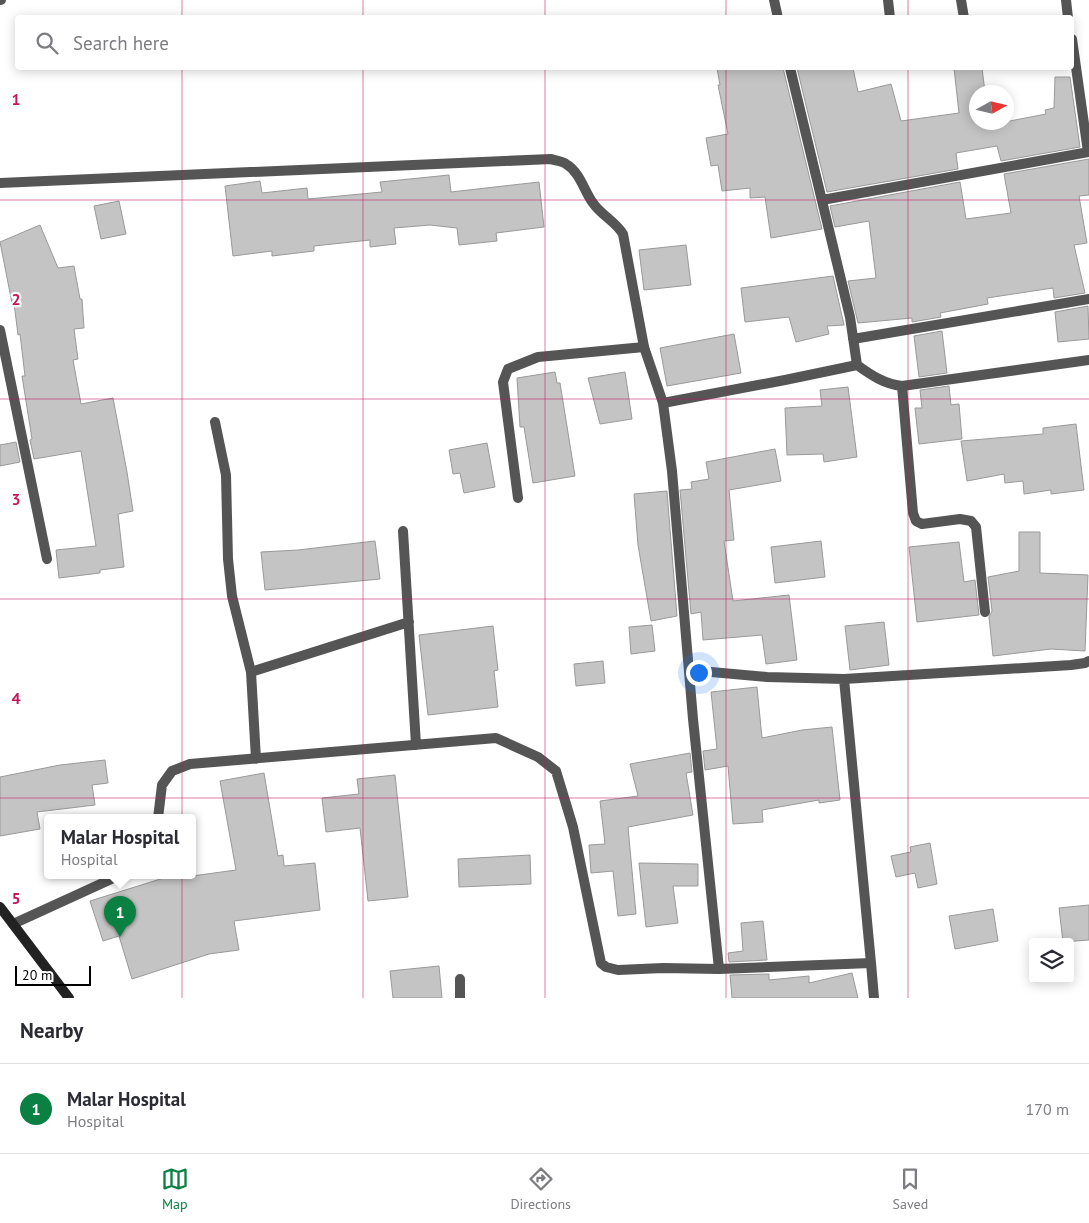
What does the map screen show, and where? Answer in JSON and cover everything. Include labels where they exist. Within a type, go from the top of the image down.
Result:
[{"type":"street","points":[[774,0],[777,15]]},
{"type":"street","points":[[888,0],[890,15]]},
{"type":"street","points":[[961,0],[964,15]]},
{"type":"street","points":[[1066,0],[1068,15]]},
{"type":"street","points":[[822,200],[1088,152],[1074,53]]},
{"type":"street","points":[[790,70],[850,317],[857,365]]},
{"type":"street","points":[[0,183],[551,159],[566,163],[575,172],[593,203],[602,214],[618,226],[623,234],[644,347],[662,403],[672,471],[688,670],[719,969]]},
{"type":"street","points":[[853,339],[1089,299]]},
{"type":"street","points":[[0,330],[46,559]]},
{"type":"street","points":[[518,498],[503,382],[508,369],[538,357],[644,347]]},
{"type":"street","points":[[662,403],[857,365],[876,378],[892,385],[902,386],[1089,360]]},
{"type":"street","points":[[902,386],[913,513],[916,521],[922,524],[960,519],[971,520],[976,526],[985,612]]},
{"type":"street","points":[[215,422],[226,475],[228,559],[232,596],[251,672],[256,759]]},
{"type":"street","points":[[403,531],[416,745]]},
{"type":"street","points":[[251,672],[409,622]]},
{"type":"street","points":[[688,670],[767,677],[844,679],[1071,665],[1089,661]]},
{"type":"street","points":[[844,679],[874,998]]},
{"type":"street","points":[[158,814],[162,785],[172,771],[190,764],[496,738],[538,757],[556,770],[573,827],[601,963],[606,967],[618,970],[663,968],[719,969],[871,963]]},
{"type":"street","points":[[12,924],[111,879]]},
{"type":"street","points":[[0,907],[69,998]]},
{"type":"street","points":[[460,979],[460,998]]},
{"type":"building","points":[[717,70],[783,70],[822,229],[771,238],[765,197],[750,198],[750,188],[722,191],[718,165],[711,166],[706,138],[728,134],[718,85],[720,85]]},
{"type":"building","points":[[797,70],[853,70],[858,92],[891,84],[901,121],[959,113],[954,70],[982,70],[984,85],[969,85],[969,130],[1014,130],[1014,120],[1046,114],[1045,110],[1054,108],[1055,77],[1070,77],[1080,147],[1001,161],[997,146],[956,153],[958,169],[827,192]]},
{"type":"building","points":[[1089,159],[1089,195],[1079,196],[1087,243],[1074,245],[1085,293],[1054,298],[1053,288],[987,298],[988,304],[940,313],[941,317],[912,322],[912,318],[858,323],[848,281],[876,278],[869,221],[835,227],[830,206],[960,182],[966,219],[1011,213],[1004,174]]},
{"type":"building","points":[[449,175],[451,192],[539,182],[544,227],[496,233],[497,241],[459,245],[457,228],[430,225],[394,228],[396,244],[370,247],[370,240],[314,246],[314,251],[272,256],[272,251],[233,256],[225,186],[260,181],[262,193],[307,188],[308,199],[382,192],[380,182]]},
{"type":"building","points":[[119,201],[126,234],[101,239],[94,206]]},
{"type":"building","points":[[40,225],[58,268],[74,266],[80,299],[82,299],[84,328],[74,329],[78,359],[73,360],[81,404],[113,398],[133,511],[118,514],[124,567],[100,570],[100,573],[59,578],[56,550],[96,546],[81,451],[34,459],[22,376],[25,376],[20,334],[18,335],[14,303],[12,303],[0,242]]},
{"type":"building","points":[[686,245],[691,285],[644,290],[639,250]]},
{"type":"building","points":[[833,276],[844,325],[827,326],[829,334],[796,342],[789,317],[745,322],[741,288]]},
{"type":"building","points":[[1088,306],[1089,339],[1058,342],[1055,312]]},
{"type":"building","points":[[942,331],[947,373],[919,377],[914,336]]},
{"type":"building","points":[[734,334],[741,373],[667,386],[660,348]]},
{"type":"building","points":[[555,372],[557,383],[560,383],[575,476],[533,483],[524,427],[520,427],[517,378]]},
{"type":"building","points":[[625,372],[632,419],[600,424],[588,378]]},
{"type":"building","points":[[949,386],[951,405],[959,404],[962,439],[919,444],[915,408],[922,408],[920,390]]},
{"type":"building","points":[[848,387],[857,457],[824,462],[823,454],[787,455],[785,408],[822,406],[820,390]]},
{"type":"building","points":[[1076,424],[1084,490],[1051,494],[1051,490],[1024,494],[1023,481],[1005,483],[1004,474],[967,481],[961,441],[1043,434],[1043,428]]},
{"type":"building","points":[[16,442],[20,462],[0,466],[0,445]]},
{"type":"building","points":[[487,443],[495,487],[464,493],[460,473],[453,474],[449,450]]},
{"type":"building","points":[[775,449],[781,481],[729,490],[734,540],[724,541],[733,601],[789,595],[797,660],[766,664],[762,635],[703,640],[701,612],[691,614],[680,490],[692,489],[691,482],[709,479],[706,462]]},
{"type":"building","points":[[667,491],[677,616],[651,621],[638,545],[634,494]]},
{"type":"building","points":[[1019,532],[1040,532],[1040,573],[1088,575],[1085,651],[1051,649],[993,656],[989,617],[992,611],[988,577],[1019,571]]},
{"type":"building","points":[[375,541],[380,579],[265,590],[261,552],[298,550]]},
{"type":"building","points":[[821,541],[825,577],[775,583],[771,547]]},
{"type":"building","points":[[959,542],[964,582],[975,580],[979,615],[917,622],[909,547]]},
{"type":"building","points":[[884,622],[889,665],[850,670],[845,626]]},
{"type":"building","points":[[652,625],[655,651],[631,654],[629,627]]},
{"type":"building","points":[[493,626],[498,670],[494,671],[498,707],[428,715],[419,635]]},
{"type":"building","points":[[603,661],[605,683],[576,686],[574,664]]},
{"type":"building","points":[[757,687],[762,738],[802,730],[832,727],[840,800],[819,803],[819,800],[762,810],[763,822],[733,824],[728,766],[705,770],[703,751],[717,749],[711,692]]},
{"type":"building","points":[[690,753],[692,772],[686,773],[693,815],[628,827],[636,914],[618,916],[613,871],[591,873],[589,845],[605,844],[600,801],[638,796],[630,764]]},
{"type":"building","points":[[105,760],[108,783],[92,785],[95,805],[37,812],[40,829],[0,836],[0,777],[60,765]]},
{"type":"building","points":[[264,773],[278,856],[283,855],[284,866],[315,863],[320,910],[234,921],[239,950],[209,954],[132,979],[119,936],[103,941],[90,901],[160,879],[196,879],[196,875],[236,870],[220,781]]},
{"type":"building","points":[[395,775],[408,897],[368,901],[360,828],[326,832],[322,798],[359,794],[357,779]]},
{"type":"building","points":[[930,843],[937,884],[918,888],[915,873],[896,877],[891,856],[911,852],[910,847]]},
{"type":"building","points":[[530,855],[531,884],[459,887],[458,859]]},
{"type":"building","points":[[639,863],[698,864],[698,886],[673,886],[678,923],[646,927]]},
{"type":"building","points":[[1089,905],[1089,940],[1074,941],[1074,938],[1063,938],[1059,908]]},
{"type":"building","points":[[993,909],[998,941],[955,949],[949,916]]},
{"type":"building","points":[[763,921],[767,960],[729,962],[728,953],[743,951],[741,923]]},
{"type":"building","points":[[439,966],[442,998],[393,998],[390,971]]},
{"type":"building","points":[[852,973],[858,998],[732,998],[730,975],[769,974],[769,980],[809,976],[809,983]]},
{"type":"place","name":"Malar Hospital","points":[[120,937]]}]
